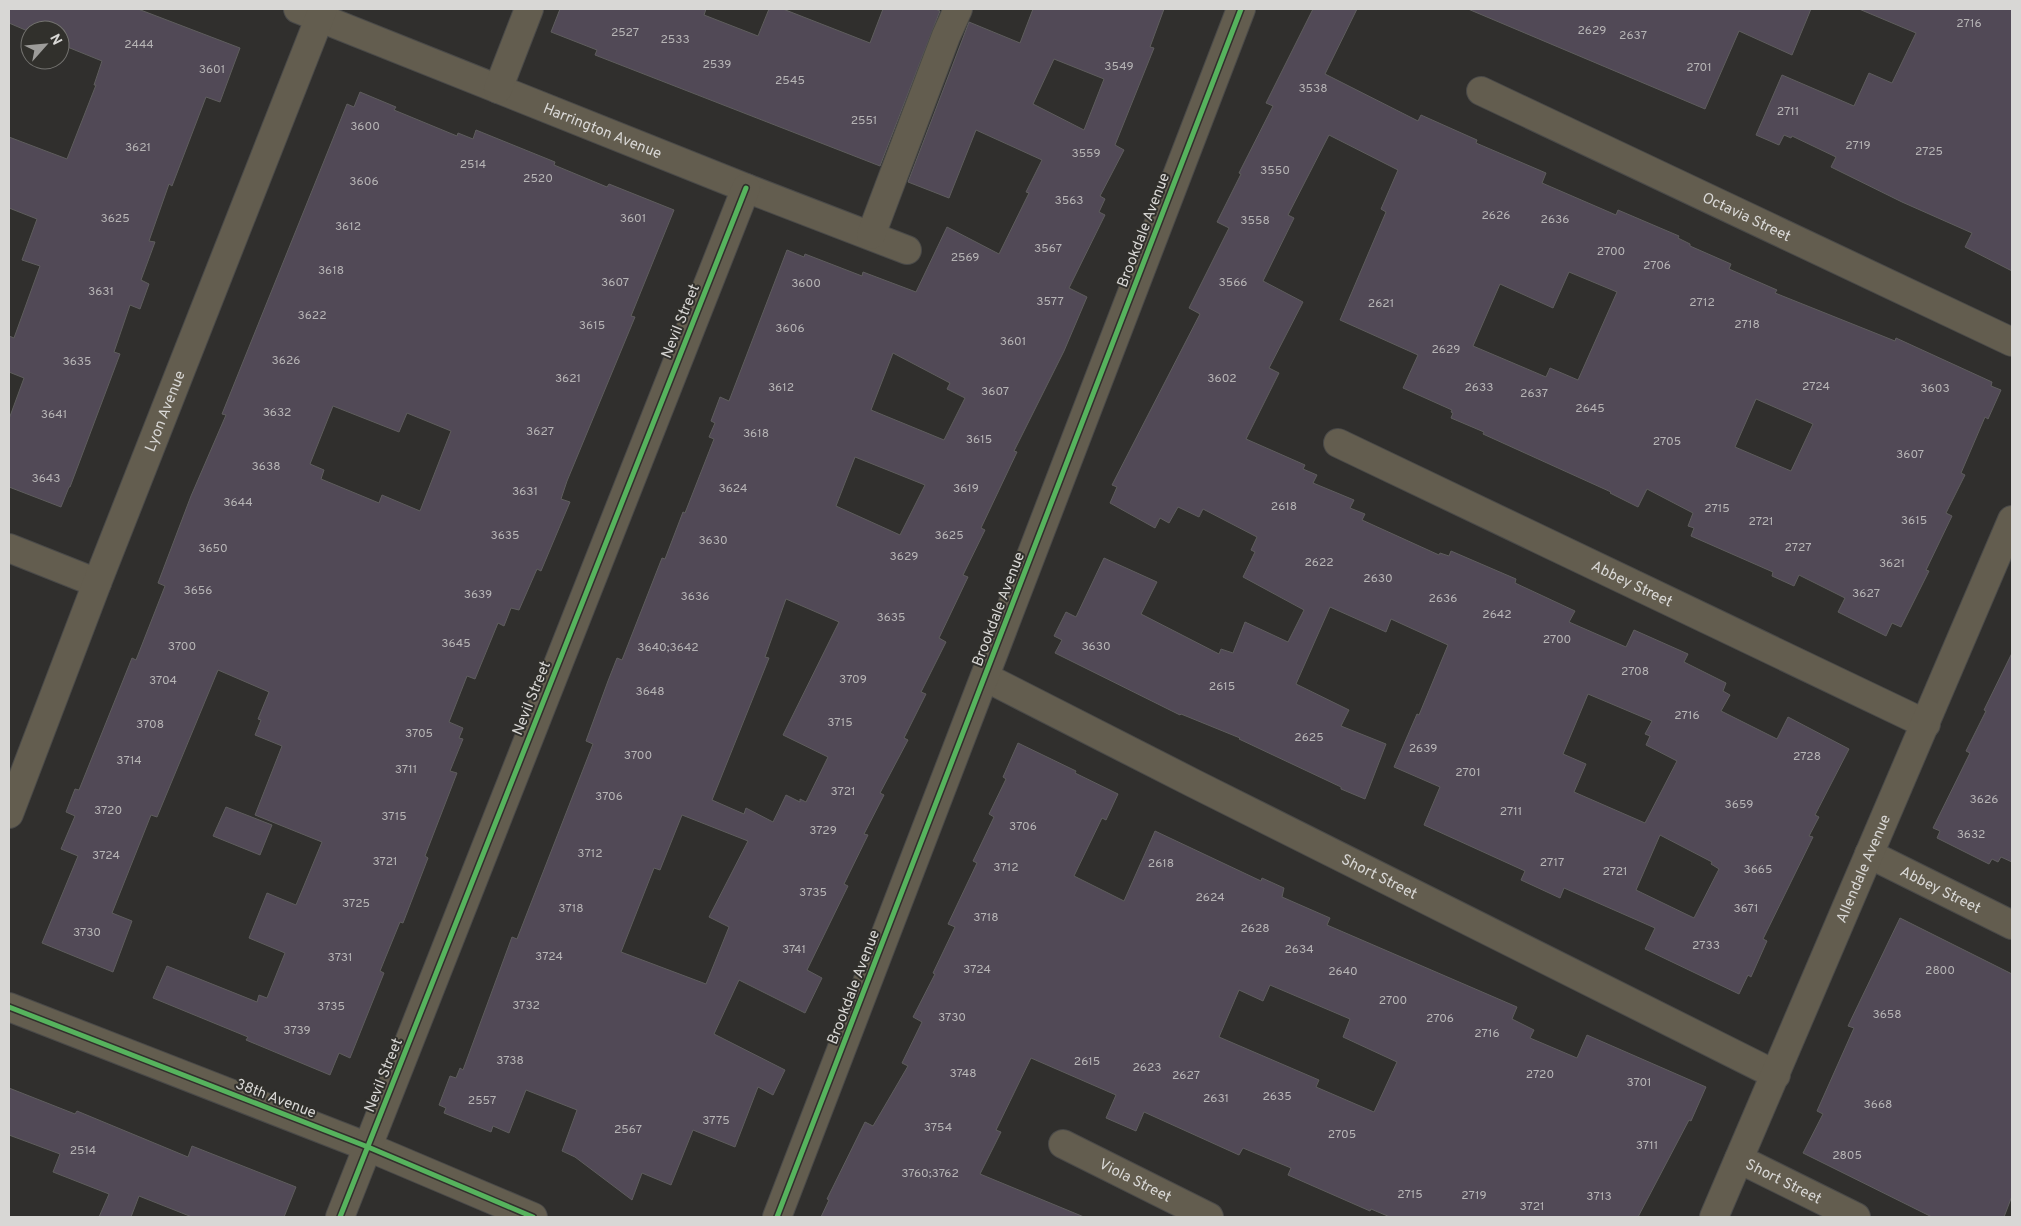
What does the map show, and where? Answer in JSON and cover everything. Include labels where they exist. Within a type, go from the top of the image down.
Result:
[{"type":"street","points":[[498,89],[529,9]]},
{"type":"street","points":[[871,235],[958,9]]},
{"type":"street","name":"Brookdale Avenue","points":[[777,1217],[1241,9]]},
{"type":"street","name":"Harrington Avenue","points":[[313,12],[498,89],[907,250]]},
{"type":"street","name":"Lyon Avenue","points":[[9,814],[313,12]]},
{"type":"street","name":"Octavia Street","points":[[1481,91],[2012,342]]},
{"type":"street","name":"Nevil Street","points":[[340,1217],[746,188]]},
{"type":"street","name":"Abbey Street","points":[[1338,443],[1926,724]]},
{"type":"street","name":"Allendale Avenue","points":[[1714,1217],[2012,520]]},
{"type":"street","points":[[9,548],[97,583]]},
{"type":"street","name":"Short Street","points":[[985,677],[1776,1075]]},
{"type":"street","name":"Abbey Street","points":[[1869,854],[2012,925]]},
{"type":"street","name":"38th Avenue","points":[[9,1007],[368,1147],[533,1217]]},
{"type":"street","name":"Viola Street","points":[[1062,1144],[1209,1217]]},
{"type":"street","name":"Short Street","points":[[1739,1159],[1856,1217]]},
{"type":"building","points":[[9,9],[138,9],[240,48],[220,102],[206,97],[172,186],[169,184],[149,241],[155,242],[141,280],[149,284],[140,309],[130,305],[114,352],[120,354],[61,507],[9,487],[9,419],[24,378],[9,372],[9,336],[14,338],[40,266],[22,260],[37,219],[9,208],[9,137],[67,159],[96,85],[94,85],[102,61],[70,48],[70,20],[20,20],[20,28],[9,23]]},
{"type":"building","points":[[560,9],[706,9],[704,15],[758,36],[769,9],[783,9],[870,43],[883,9],[935,9],[940,11],[880,166],[595,55],[597,50],[551,32]]},
{"type":"building","points":[[1033,9],[1164,9],[1150,47],[1154,48],[1115,145],[1124,150],[1100,196],[1105,199],[1099,212],[1105,215],[1069,288],[1087,297],[1064,351],[1014,451],[1017,452],[981,528],[985,530],[963,575],[968,577],[939,638],[946,642],[921,692],[926,694],[904,738],[908,740],[880,793],[884,795],[864,834],[868,835],[844,884],[848,886],[807,970],[822,978],[805,1013],[739,980],[714,1034],[785,1070],[773,1095],[758,1087],[735,1147],[693,1130],[671,1185],[642,1173],[632,1200],[575,1157],[562,1151],[577,1110],[526,1090],[509,1133],[493,1126],[491,1132],[444,1113],[446,1108],[439,1105],[450,1076],[456,1078],[460,1068],[463,1070],[512,937],[517,939],[593,744],[586,741],[617,658],[622,660],[662,558],[665,559],[683,512],[685,513],[714,439],[709,437],[715,423],[711,421],[720,397],[729,401],[787,250],[804,257],[805,254],[862,276],[863,272],[916,292],[947,227],[999,254],[1029,193],[1026,192],[1042,160],[976,130],[949,198],[908,182],[969,22],[1020,43]],"holes":[[[1054,59],[1104,79],[1084,130],[1033,104]],[[893,353],[950,383],[947,389],[965,398],[944,440],[871,410]],[[855,457],[925,485],[900,535],[836,506]],[[786,599],[839,622],[783,735],[828,757],[806,802],[800,799],[800,802],[786,795],[773,822],[746,808],[744,814],[712,800],[769,658],[765,657]],[[682,815],[748,841],[709,917],[729,927],[706,984],[621,952],[654,868],[660,870]]]},
{"type":"building","points":[[1313,9],[1357,9],[1325,74],[1418,121],[1421,115],[1477,140],[1476,143],[1546,173],[1542,183],[1616,215],[1618,210],[1679,236],[1678,238],[1690,244],[1690,246],[1731,264],[1729,269],[1777,290],[1775,293],[1895,341],[1896,338],[1992,382],[1991,386],[2001,390],[1988,419],[1985,417],[1961,473],[1965,475],[1946,513],[1952,516],[1926,570],[1929,571],[1901,627],[1892,623],[1886,636],[1838,612],[1845,598],[1799,575],[1794,586],[1772,576],[1773,572],[1691,536],[1694,528],[1688,526],[1693,513],[1647,489],[1638,507],[1611,492],[1451,418],[1452,410],[1403,388],[1418,355],[1340,320],[1386,212],[1381,209],[1398,170],[1329,135],[1288,215],[1294,218],[1263,281],[1303,302],[1269,368],[1279,373],[1246,439],[1305,465],[1303,469],[1317,475],[1313,483],[1354,500],[1350,508],[1365,514],[1362,520],[1439,555],[1440,553],[1449,556],[1451,551],[1516,579],[1515,583],[1575,611],[1569,622],[1626,647],[1634,630],[1688,654],[1684,662],[1726,683],[1723,691],[1730,695],[1721,711],[1777,739],[1788,717],[1849,749],[1815,815],[1819,817],[1809,836],[1813,837],[1763,939],[1767,941],[1751,977],[1748,975],[1739,994],[1645,949],[1655,928],[1564,888],[1560,898],[1521,880],[1525,871],[1424,825],[1440,787],[1394,767],[1417,714],[1419,715],[1448,645],[1391,619],[1386,632],[1330,607],[1296,684],[1349,710],[1341,726],[1386,744],[1365,799],[1341,789],[1341,787],[1240,738],[1180,715],[1055,653],[1062,640],[1054,636],[1066,612],[1076,617],[1104,558],[1157,582],[1141,614],[1219,654],[1221,649],[1233,653],[1245,622],[1288,642],[1304,610],[1243,577],[1255,552],[1251,550],[1257,537],[1203,509],[1199,517],[1178,507],[1169,523],[1160,518],[1155,528],[1110,503],[1117,487],[1112,485],[1200,314],[1189,308],[1229,228],[1217,222],[1273,106],[1266,103]],"holes":[[[1569,272],[1617,292],[1578,380],[1550,368],[1546,377],[1473,346],[1500,284],[1553,308]],[[1756,399],[1813,424],[1791,471],[1735,447]],[[1588,694],[1652,721],[1645,734],[1650,736],[1646,745],[1677,761],[1645,823],[1574,792],[1586,764],[1563,754]],[[1660,835],[1712,862],[1711,864],[1719,869],[1694,918],[1636,890]]]},
{"type":"building","points":[[1468,9],[1811,9],[1792,55],[1739,31],[1705,109]]},
{"type":"building","points":[[1859,9],[2012,9],[2012,271],[1965,247],[1972,233],[1902,202],[1831,167],[1836,157],[1792,136],[1791,138],[1784,135],[1779,145],[1756,135],[1782,75],[1854,106],[1869,73],[1892,83],[1916,33]]},
{"type":"building","points":[[360,92],[396,107],[394,110],[457,136],[458,133],[473,139],[476,130],[555,162],[554,165],[607,187],[609,184],[674,210],[631,316],[635,317],[567,481],[561,499],[570,502],[541,571],[537,569],[519,610],[511,608],[504,626],[498,623],[475,679],[467,676],[449,722],[463,728],[459,738],[463,739],[450,771],[457,773],[425,856],[428,858],[403,923],[400,922],[380,971],[384,973],[350,1058],[339,1053],[330,1075],[246,1040],[248,1037],[153,998],[167,966],[257,1002],[259,995],[267,998],[285,953],[249,938],[267,893],[296,905],[322,842],[255,815],[282,746],[255,735],[261,720],[258,719],[269,692],[218,670],[157,817],[151,815],[112,913],[132,921],[113,972],[42,943],[78,856],[61,849],[75,816],[66,812],[75,789],[79,790],[132,658],[136,660],[165,586],[158,583],[191,496],[226,415],[222,414],[347,104],[354,107]],"holes":[[[333,406],[399,432],[407,413],[451,431],[420,511],[382,495],[379,503],[321,479],[324,470],[310,464]]]},
{"type":"building","points":[[2012,653],[2012,862],[2001,857],[1998,862],[1992,859],[1989,864],[1937,838],[1940,831],[1933,828],[1970,753],[1966,751]]},
{"type":"building","points":[[1018,743],[1118,794],[1106,820],[1102,818],[1074,876],[1124,901],[1155,831],[1261,881],[1262,878],[1284,888],[1282,897],[1330,918],[1327,925],[1517,1007],[1512,1019],[1534,1030],[1530,1038],[1577,1058],[1587,1035],[1706,1087],[1691,1121],[1689,1120],[1638,1217],[1390,1217],[1371,1209],[1370,1211],[1288,1175],[1291,1168],[1243,1148],[1239,1155],[1144,1112],[1136,1131],[1106,1118],[1116,1095],[1031,1058],[996,1130],[1001,1132],[980,1174],[1084,1217],[821,1217],[829,1200],[827,1199],[865,1122],[873,1126],[908,1066],[902,1063],[922,1022],[913,1017],[935,974],[933,973],[955,927],[948,924],[977,863],[973,861],[994,817],[989,814],[1006,779],[1003,777]],"holes":[[[1270,985],[1350,1019],[1343,1037],[1397,1062],[1374,1112],[1316,1087],[1319,1080],[1219,1037],[1239,990],[1263,1001]]]},
{"type":"building","points":[[226,807],[272,825],[260,855],[213,836]]},
{"type":"building","points":[[1900,918],[2012,974],[2012,1196],[2004,1217],[1932,1217],[1803,1153],[1823,1114],[1817,1111],[1854,1028],[1848,1026]]},
{"type":"building","points":[[9,1088],[75,1114],[77,1111],[188,1157],[192,1146],[296,1187],[284,1217],[192,1217],[139,1196],[131,1217],[99,1217],[109,1194],[53,1172],[60,1154],[9,1135]]},
{"type":"cycle path","points":[[777,1217],[1241,9]]},
{"type":"cycle path","points":[[340,1217],[746,188]]},
{"type":"cycle path","points":[[9,1007],[368,1147],[533,1217]]}]
